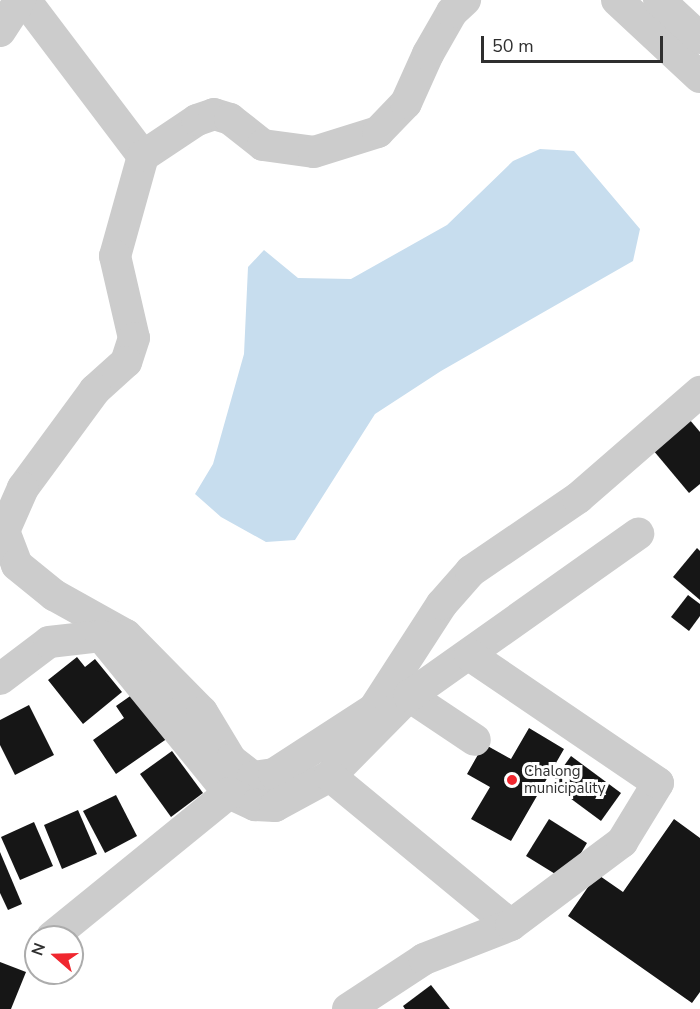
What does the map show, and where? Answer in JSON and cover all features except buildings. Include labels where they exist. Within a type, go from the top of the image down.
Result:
[{"type":"street","points":[[0,31],[20,0]]},
{"type":"street","points":[[25,0],[138,144],[143,156],[115,256],[135,339],[126,362],[95,390],[23,488],[4,531],[17,565],[54,595],[126,635],[202,712],[231,760],[253,777],[274,774],[374,709],[442,604],[471,572],[578,498],[700,392]]},
{"type":"street","points":[[143,156],[197,120],[214,114],[231,119],[263,145],[303,151],[325,149],[378,132],[406,103],[428,54],[452,12],[465,0]]},
{"type":"street","points":[[617,0],[700,77]]},
{"type":"street","points":[[660,0],[700,38]]},
{"type":"street","points":[[0,679],[49,642],[101,636],[229,793],[255,805],[275,806],[330,776],[409,696],[639,534]]},
{"type":"street","points":[[364,1005],[424,959],[512,925],[622,842],[658,783],[470,655]]},
{"type":"street","points":[[409,696],[475,740]]},
{"type":"street","points":[[330,776],[512,925]]},
{"type":"street","points":[[67,925],[229,793]]},
{"type":"water","points":[[540,149],[574,151],[640,229],[633,261],[441,371],[375,414],[295,540],[266,542],[221,517],[195,494],[213,464],[244,354],[248,267],[264,250],[298,278],[351,279],[447,225],[513,161]]},
{"type":"place","name":"Chalong municipality","points":[[512,780]]}]
